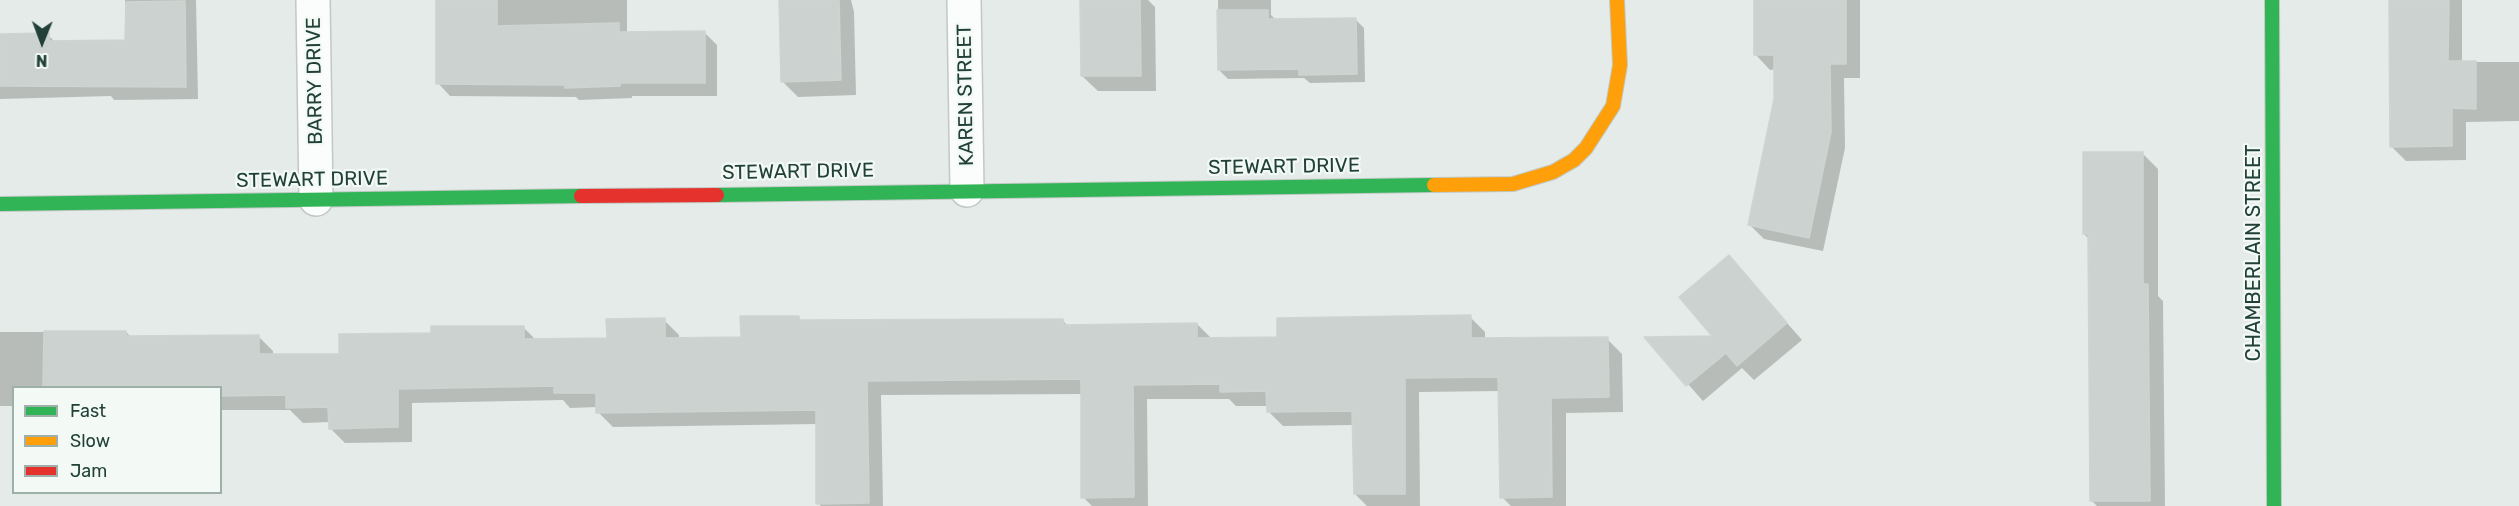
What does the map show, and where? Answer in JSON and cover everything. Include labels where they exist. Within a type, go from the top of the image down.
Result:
[{"type":"street","name":"BARRY DRIVE","points":[[313,0],[316,198]]},
{"type":"street","name":"KAREN STREET","points":[[964,0],[967,190]]},
{"type":"street","name":"STEWART DRIVE","points":[[0,204],[316,198],[1514,184],[1553,172],[1574,160],[1587,148],[1612,106],[1620,65],[1617,0]]},
{"type":"street","name":"CHAMBERLAIN STREET","points":[[2272,0],[2274,506]]},
{"type":"building","points":[[436,0],[497,0],[497,26],[619,23],[619,32],[705,31],[705,83],[620,83],[620,86],[565,88],[565,85],[436,84]]},
{"type":"building","points":[[779,0],[839,0],[841,80],[781,82]]},
{"type":"building","points":[[1080,0],[1140,0],[1141,76],[1081,76]]},
{"type":"building","points":[[1754,0],[1846,0],[1846,64],[1830,64],[1831,132],[1809,238],[1748,225],[1774,99],[1774,55],[1754,55]]},
{"type":"building","points":[[2389,0],[2449,0],[2448,61],[2476,61],[2476,109],[2452,108],[2452,146],[2390,147]]},
{"type":"building","points":[[185,1],[186,87],[0,86],[0,34],[49,33],[49,41],[125,40],[126,2]]},
{"type":"building","points":[[1217,10],[1268,10],[1268,19],[1356,18],[1357,74],[1299,75],[1299,69],[1218,70]]},
{"type":"building","points":[[2083,152],[2143,152],[2143,284],[2148,284],[2150,501],[2090,501],[2088,234],[2083,234]]},
{"type":"building","points":[[1729,255],[1787,323],[1737,366],[1726,353],[1686,386],[1644,337],[1712,336],[1679,297]]},
{"type":"building","points":[[1471,315],[1471,338],[1608,337],[1609,397],[1551,398],[1552,497],[1500,498],[1498,377],[1405,378],[1405,494],[1354,494],[1352,411],[1267,412],[1266,391],[1220,392],[1220,384],[1133,385],[1134,497],[1081,498],[1081,379],[867,381],[869,503],[816,504],[816,410],[596,413],[596,393],[554,393],[554,386],[398,389],[398,427],[329,429],[328,407],[286,408],[286,395],[222,396],[222,386],[43,386],[44,331],[126,331],[126,336],[259,335],[259,354],[339,354],[339,334],[431,333],[431,326],[524,326],[524,339],[607,338],[606,319],[665,318],[665,338],[741,337],[740,316],[799,316],[799,320],[1063,319],[1063,325],[1197,323],[1197,338],[1277,337],[1277,318]]},
{"type":"traffic: fast","points":[[2272,0],[2274,506]]},
{"type":"traffic: fast","points":[[717,195],[1434,185]]},
{"type":"traffic: fast","points":[[0,204],[581,196]]},
{"type":"traffic: slow","points":[[1434,185],[1513,184],[1553,172],[1574,160],[1586,148],[1613,106],[1620,65],[1617,0]]},
{"type":"traffic: jam","points":[[581,196],[717,195]]}]
